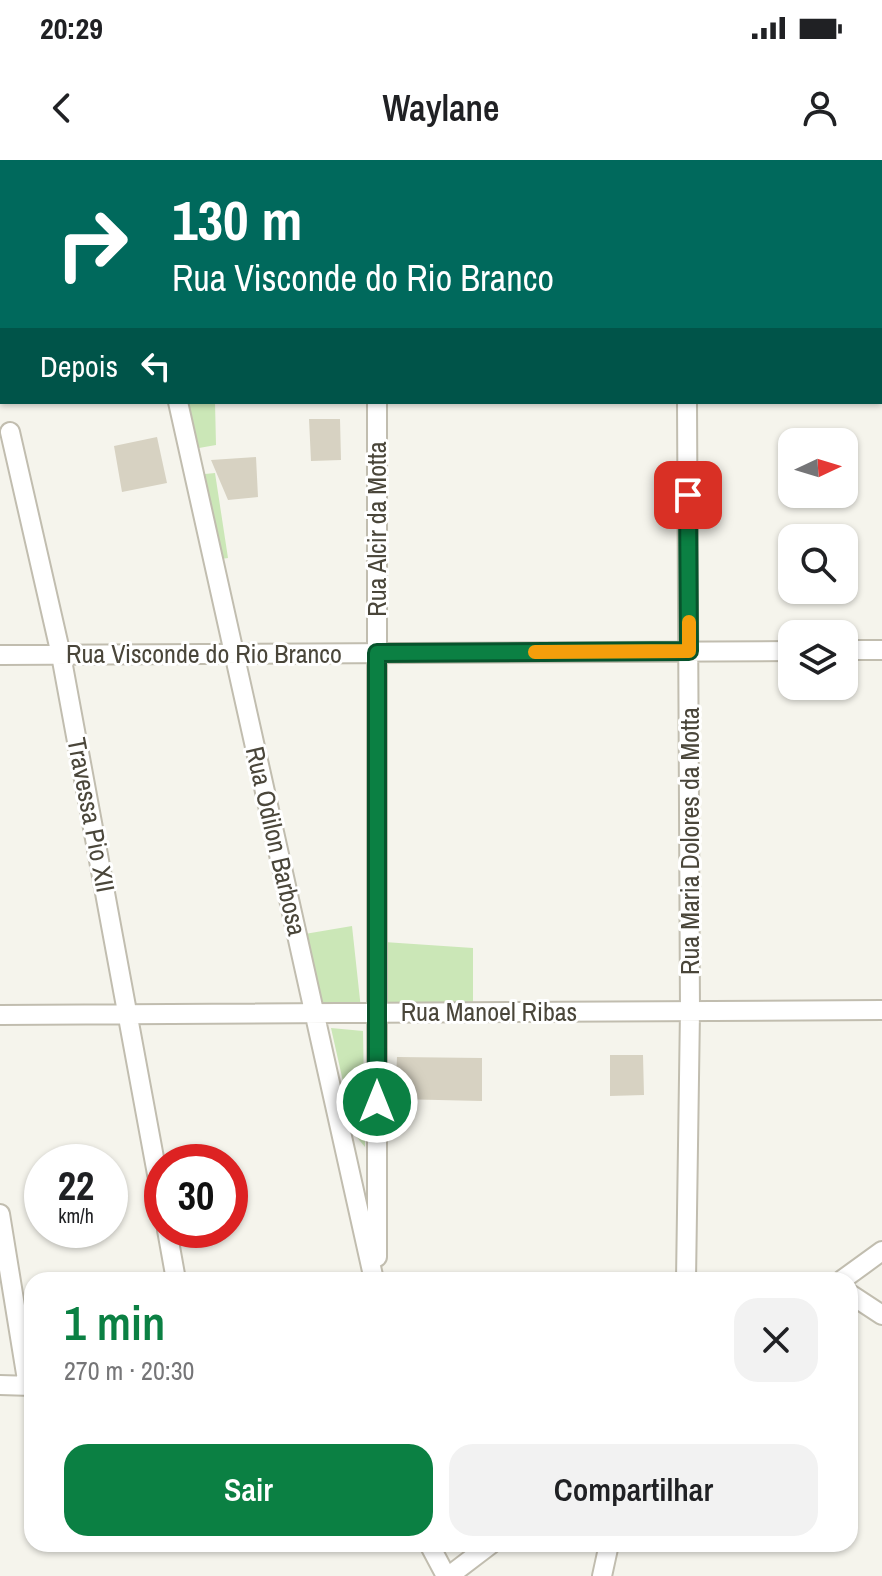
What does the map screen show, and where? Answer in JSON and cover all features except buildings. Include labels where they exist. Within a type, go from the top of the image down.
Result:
[{"type":"street","name":"Rua Odilon Barbosa","points":[[178,404],[373,1272]]},
{"type":"street","name":"Rua Alcir da Motta","points":[[375,1272],[377,404]]},
{"type":"street","name":"Rua Maria Dolores da Motta","points":[[686,1272],[690,1011],[687,404]]},
{"type":"street","name":"Travessa Pio XII","points":[[10,432],[61,655],[152,1144]]},
{"type":"street","points":[[858,650],[882,650]]},
{"type":"street","name":"Rua Visconde do Rio Branco","points":[[0,655],[778,651]]},
{"type":"street","name":"Rua Manoel Ribas","points":[[0,1015],[882,1010]]},
{"type":"street","points":[[0,1214],[24,1352]]},
{"type":"street","points":[[170,1248],[175,1272]]},
{"type":"street","points":[[853,1272],[882,1251]]},
{"type":"street","points":[[858,1299],[882,1315]]},
{"type":"street","points":[[0,1385],[24,1386]]},
{"type":"street","points":[[434,1552],[447,1576],[480,1552]]},
{"type":"street","points":[[602,1576],[607,1552]]},
{"type":"green space","points":[[179,404],[215,404],[216,445],[199,448],[188,441]]},
{"type":"green space","points":[[215,473],[228,558],[214,560],[195,475]]},
{"type":"green space","points":[[352,926],[361,1009],[306,1006],[287,937]]},
{"type":"green space","points":[[384,942],[473,948],[473,1006],[388,1009]]},
{"type":"green space","points":[[331,1028],[363,1031],[365,1147],[355,1135]]},
{"type":"slow traffic","points":[[535,652],[689,651],[689,622]]},
{"type":"route","points":[[377,1102],[377,653],[689,651],[688,495]]}]
